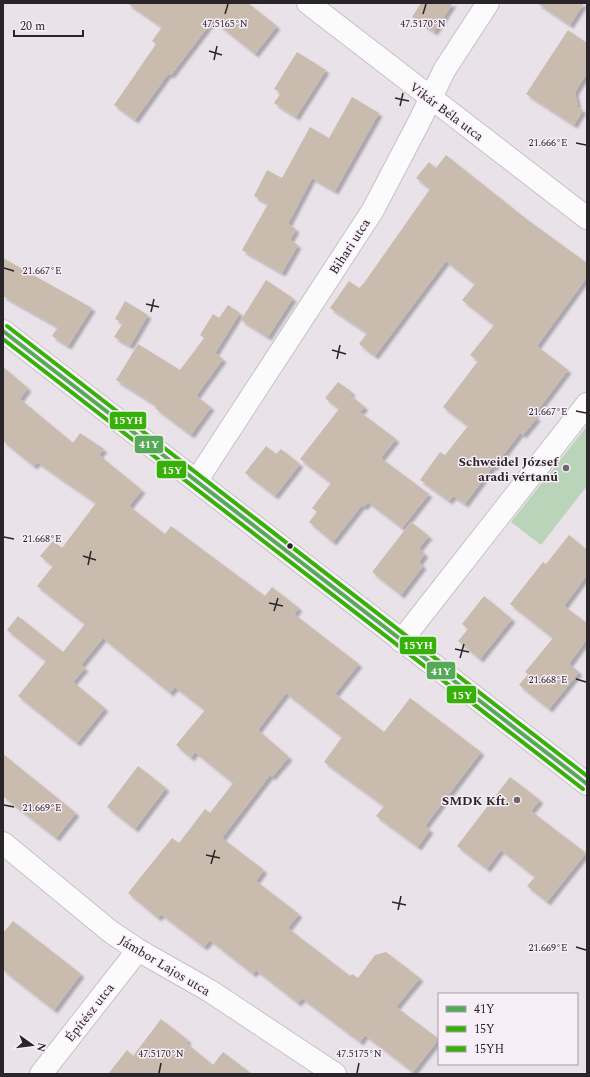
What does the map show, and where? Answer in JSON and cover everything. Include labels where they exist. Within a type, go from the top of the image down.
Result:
[{"type":"street","name":"Vikár Béla utca","points":[[308,3],[587,218]]},
{"type":"street","name":"Bihari utca","points":[[197,480],[373,210],[445,69],[488,3]]},
{"type":"street","points":[[3,331],[587,784]]},
{"type":"street","points":[[401,641],[587,404]]},
{"type":"street","name":"Jámbor Lajos utca","points":[[3,843],[111,932],[138,950],[210,991],[335,1074]]},
{"type":"street","name":"Építész utca","points":[[41,1074],[138,950]]},
{"type":"green space","points":[[587,426],[587,486],[541,545],[511,522]]},
{"type":"building","points":[[127,3],[248,3],[277,26],[255,54],[213,20],[171,75],[168,74],[135,120],[114,105],[156,44],[152,41],[162,27]]},
{"type":"building","points":[[421,3],[453,3],[434,32],[412,17]]},
{"type":"building","points":[[537,3],[584,3],[570,25]]},
{"type":"building","points":[[568,30],[587,43],[587,73],[575,92],[578,107],[583,110],[574,125],[526,94]]},
{"type":"building","points":[[297,52],[326,70],[296,117],[274,103],[281,93],[274,89]]},
{"type":"building","points":[[352,97],[379,113],[335,191],[312,178],[288,224],[296,229],[290,240],[298,245],[282,273],[242,250],[268,204],[254,196],[267,170],[282,178],[310,127],[329,138]]},
{"type":"building","points":[[446,155],[525,218],[587,263],[587,277],[537,346],[568,370],[534,415],[537,418],[523,435],[520,433],[465,504],[453,496],[449,501],[420,480],[440,452],[445,455],[468,426],[443,407],[478,361],[470,355],[494,325],[462,300],[475,284],[446,261],[375,356],[359,344],[367,333],[330,308],[349,281],[359,288],[364,283],[430,189],[416,178],[429,162],[436,168]]},
{"type":"building","points":[[3,258],[92,308],[68,346],[52,336],[58,327],[3,296]]},
{"type":"building","points":[[266,280],[293,298],[268,337],[241,320]]},
{"type":"building","points":[[125,301],[148,315],[130,346],[114,337],[123,323],[115,319]]},
{"type":"building","points":[[228,305],[240,313],[215,353],[223,359],[196,396],[211,407],[191,435],[155,408],[157,406],[116,380],[138,344],[180,370],[204,338],[200,335],[213,314],[219,318]]},
{"type":"building","points":[[3,367],[28,388],[20,399],[73,443],[80,433],[104,449],[99,455],[142,490],[129,506],[165,534],[171,526],[265,596],[272,587],[299,608],[294,614],[359,664],[335,694],[384,732],[410,698],[481,752],[425,826],[430,830],[418,847],[376,816],[384,806],[324,762],[342,737],[286,693],[258,730],[289,757],[272,777],[270,775],[222,838],[264,870],[256,881],[299,914],[288,928],[350,976],[352,974],[358,978],[375,955],[386,952],[420,978],[396,1007],[438,1038],[438,1040],[413,1072],[365,1035],[360,1042],[302,998],[298,1003],[256,970],[253,974],[210,940],[204,947],[161,914],[158,918],[128,893],[172,838],[179,843],[205,809],[210,813],[233,783],[195,752],[191,758],[176,745],[205,710],[175,687],[170,693],[103,638],[81,665],[85,668],[73,682],[105,708],[77,743],[18,696],[46,661],[7,630],[18,616],[63,652],[85,624],[37,586],[53,566],[40,556],[53,541],[62,548],[96,503],[37,462],[34,466],[3,441]]},
{"type":"building","points":[[338,382],[352,392],[350,395],[365,407],[360,412],[396,439],[381,458],[429,494],[402,528],[368,502],[364,507],[362,505],[333,542],[309,522],[317,512],[312,508],[331,483],[300,459],[339,409],[325,398]]},
{"type":"building","points":[[266,446],[276,454],[281,449],[300,464],[275,496],[245,473]]},
{"type":"building","points":[[411,522],[429,536],[419,548],[425,554],[419,562],[423,566],[401,595],[372,572]]},
{"type":"building","points":[[569,535],[587,550],[587,575],[564,606],[587,623],[587,639],[569,664],[579,672],[549,709],[519,685],[528,674],[525,672],[553,638],[510,604],[543,562],[546,564]]},
{"type":"building","points":[[484,596],[512,619],[480,659],[458,641],[468,629],[462,624]]},
{"type":"building","points":[[3,754],[76,813],[56,838],[3,796]]},
{"type":"building","points":[[138,766],[166,788],[135,829],[107,807]]},
{"type":"building","points":[[510,777],[540,800],[531,811],[586,853],[547,902],[527,886],[535,877],[501,850],[487,869],[457,846]]},
{"type":"building","points":[[13,921],[81,974],[54,1010],[3,970],[3,933]]},
{"type":"building","points":[[161,1019],[188,1040],[186,1043],[213,1065],[223,1052],[252,1074],[108,1074],[127,1050],[133,1056]]},
{"type":"transit line","name":"15YH","points":[[7,326],[587,776]]},
{"type":"transit line","name":"41Y","points":[[3,331],[587,784]]},
{"type":"transit line","name":"15Y","points":[[3,339],[583,789]]},
{"type":"place","name":"Schweidel József aradi vértanú","points":[[566,468]]},
{"type":"place","name":"SMDK Kft.","points":[[517,800]]}]
